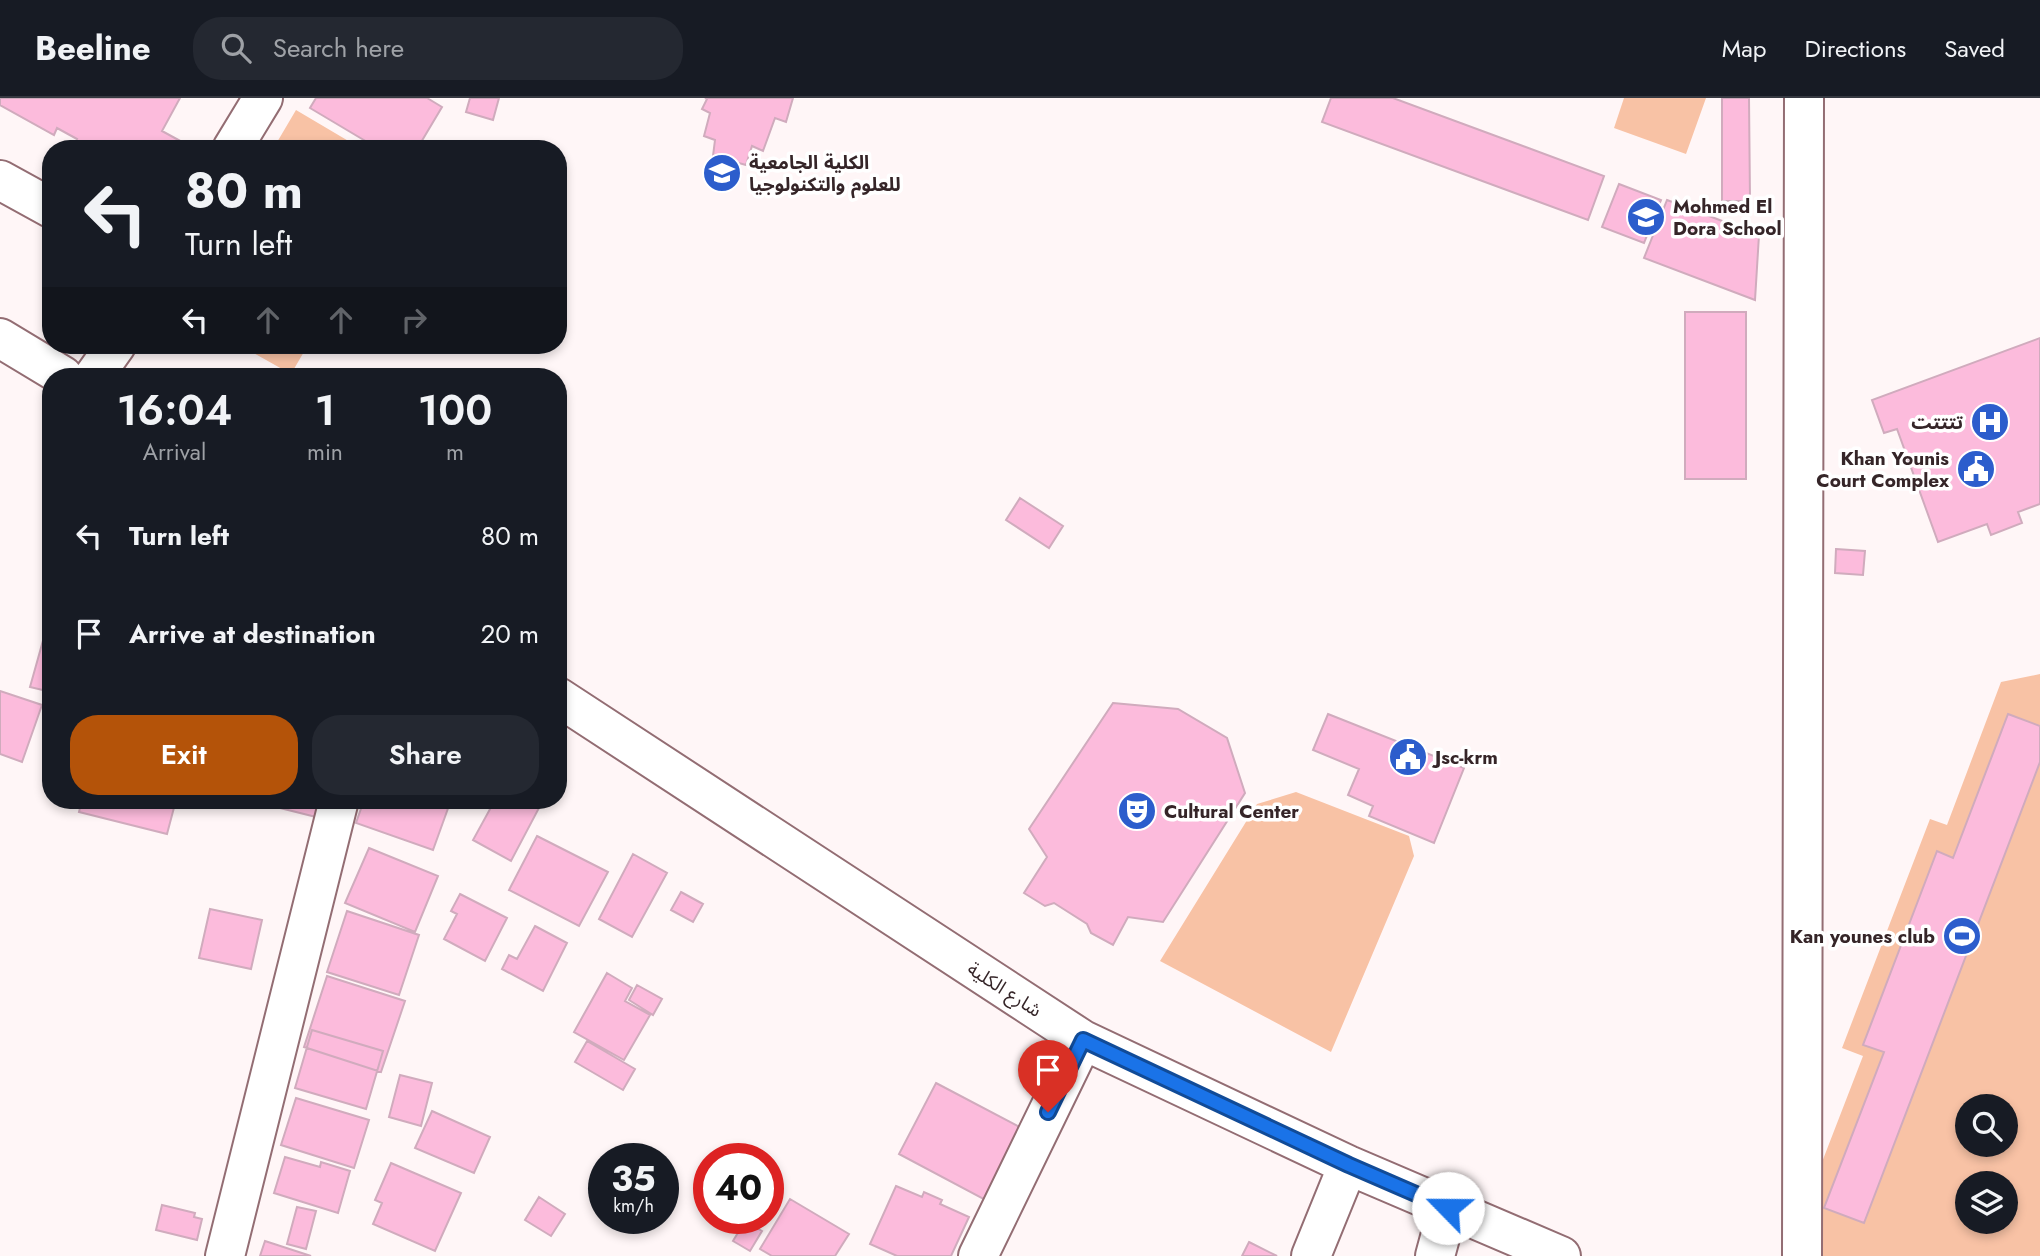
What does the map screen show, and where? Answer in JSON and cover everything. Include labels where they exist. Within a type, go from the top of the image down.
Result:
[{"type":"street","points":[[237,140],[263,98]]},
{"type":"street","points":[[1802,1256],[1804,98]]},
{"type":"street","points":[[0,180],[42,203]]},
{"type":"street","points":[[0,338],[51,368]]},
{"type":"street","name":"شارع الكلية","points":[[567,703],[1083,1040],[1349,1165],[1561,1256]]},
{"type":"street","points":[[225,1256],[337,809]]},
{"type":"street","points":[[978,1256],[1083,1040]]},
{"type":"street","points":[[1311,1256],[1349,1165]]},
{"type":"street","points":[[1435,1256],[1448,1208]]},
{"type":"shaded area","points":[[1624,98],[1706,98],[1686,154],[1614,128]]},
{"type":"shaded area","points":[[296,110],[347,140],[278,140]]},
{"type":"shaded area","points":[[255,354],[303,354],[295,368],[280,368]]},
{"type":"shaded area","name":"Kan younes club","points":[[2040,674],[2040,1256],[1801,1256],[1817,1175],[1863,1056],[1842,1048],[1930,819],[1947,825],[2001,682]]},
{"type":"shaded area","points":[[1296,792],[1409,836],[1414,856],[1331,1052],[1160,961],[1257,804]]},
{"type":"building","points":[[0,98],[180,98],[162,131],[178,140],[76,140],[57,128],[54,135],[0,105]]},
{"type":"building","points":[[316,98],[427,98],[442,107],[422,140],[364,140],[310,108]]},
{"type":"building","points":[[470,98],[499,98],[493,120],[466,112]]},
{"type":"building","points":[[705,98],[793,98],[786,122],[775,118],[763,151],[752,146],[746,165],[713,156],[715,140],[704,136],[710,113],[702,109],[707,99]]},
{"type":"building","points":[[1331,98],[1393,98],[1604,176],[1588,220],[1322,122]]},
{"type":"building","points":[[1722,98],[1749,98],[1750,201],[1722,201]]},
{"type":"building","points":[[1619,184],[1661,200],[1644,243],[1602,227]]},
{"type":"building","points":[[1667,200],[1759,235],[1755,300],[1644,258]]},
{"type":"building","points":[[1685,312],[1746,312],[1746,479],[1685,479]]},
{"type":"building","name":"Khan Younis Court Complex","points":[[2040,338],[2040,504],[2018,512],[2022,523],[1991,535],[1987,524],[1938,542],[1897,429],[1884,433],[1872,400]]},
{"type":"building","points":[[1020,498],[1063,526],[1049,548],[1006,520]]},
{"type":"building","points":[[1836,549],[1865,551],[1863,575],[1835,573]]},
{"type":"building","points":[[42,644],[42,690],[30,687]]},
{"type":"building","points":[[0,691],[42,705],[22,762],[0,754]]},
{"type":"building","name":"Cultural Center","points":[[1113,703],[1178,709],[1227,738],[1245,793],[1163,922],[1128,917],[1113,945],[1091,933],[1087,924],[1054,903],[1045,906],[1024,893],[1047,857],[1029,829]]},
{"type":"building","points":[[1328,714],[1464,768],[1434,843],[1369,816],[1373,806],[1348,795],[1359,769],[1313,750]]},
{"type":"building","points":[[2008,714],[2040,726],[2040,762],[1864,1223],[1824,1208],[1884,1052],[1863,1045],[1937,851],[1953,858]]},
{"type":"building","points":[[80,809],[174,809],[167,834],[79,812]]},
{"type":"building","points":[[284,809],[318,809],[316,817]]},
{"type":"building","points":[[361,809],[448,809],[433,850],[356,823]]},
{"type":"building","points":[[490,809],[538,809],[511,861],[473,840]]},
{"type":"building","points":[[537,836],[608,872],[579,926],[509,890]]},
{"type":"building","points":[[369,848],[438,876],[415,932],[345,903]]},
{"type":"building","points":[[633,854],[667,873],[632,937],[599,919]]},
{"type":"building","points":[[681,892],[703,904],[693,922],[671,910]]},
{"type":"building","points":[[460,894],[507,918],[485,961],[444,939],[457,914],[451,911]]},
{"type":"building","points":[[210,909],[262,920],[251,969],[199,958]]},
{"type":"building","points":[[347,911],[419,935],[399,995],[327,972]]},
{"type":"building","points":[[535,926],[567,943],[543,991],[502,969],[509,955],[517,959]]},
{"type":"building","points":[[607,973],[632,988],[625,1001],[650,1015],[624,1060],[574,1032]]},
{"type":"building","points":[[327,976],[405,1001],[381,1072],[304,1047]]},
{"type":"building","points":[[637,985],[662,999],[653,1015],[629,1000]]},
{"type":"building","points":[[312,1030],[383,1051],[366,1109],[295,1088]]},
{"type":"building","points":[[587,1041],[635,1069],[623,1090],[575,1062]]},
{"type":"building","points":[[400,1075],[432,1083],[421,1126],[389,1117]]},
{"type":"building","points":[[936,1083],[1029,1132],[991,1203],[899,1154]]},
{"type":"building","points":[[296,1098],[369,1120],[354,1168],[281,1145]]},
{"type":"building","points":[[432,1111],[490,1137],[474,1173],[415,1148]]},
{"type":"building","points":[[285,1157],[320,1167],[321,1162],[350,1171],[338,1213],[274,1193]]},
{"type":"building","points":[[391,1163],[461,1193],[435,1251],[373,1224],[382,1203],[375,1200]]},
{"type":"building","points":[[896,1186],[922,1197],[924,1192],[942,1200],[940,1204],[969,1217],[951,1256],[897,1256],[870,1244]]},
{"type":"building","points":[[539,1197],[565,1214],[551,1236],[525,1220]]},
{"type":"building","points":[[790,1199],[849,1234],[835,1256],[772,1256],[760,1249],[769,1234],[784,1234],[784,1209]]},
{"type":"building","points":[[162,1205],[195,1213],[194,1217],[202,1219],[197,1240],[156,1230]]},
{"type":"building","points":[[297,1207],[316,1211],[306,1249],[287,1244]]},
{"type":"building","points":[[737,1234],[760,1234],[750,1251],[733,1241]]},
{"type":"building","points":[[265,1241],[311,1256],[260,1256]]},
{"type":"building","points":[[1249,1242],[1277,1256],[1242,1256]]},
{"type":"place","name":"الكلية الجامعية للعلوم والتكنولوجيا","points":[[722,173]]},
{"type":"place","name":"Mohmed El Dora School","points":[[1646,217]]},
{"type":"place","name":"تتتتت","points":[[1990,422]]},
{"type":"place","name":"Khan Younis Court Complex","points":[[1976,469]]},
{"type":"place","name":"Jsc-krm","points":[[1408,757]]},
{"type":"place","name":"Cultural Center","points":[[1137,811]]},
{"type":"place","name":"Kan younes club","points":[[1962,936]]},
{"type":"route","points":[[1048,1112],[1083,1040],[1349,1165],[1448,1208]]}]
